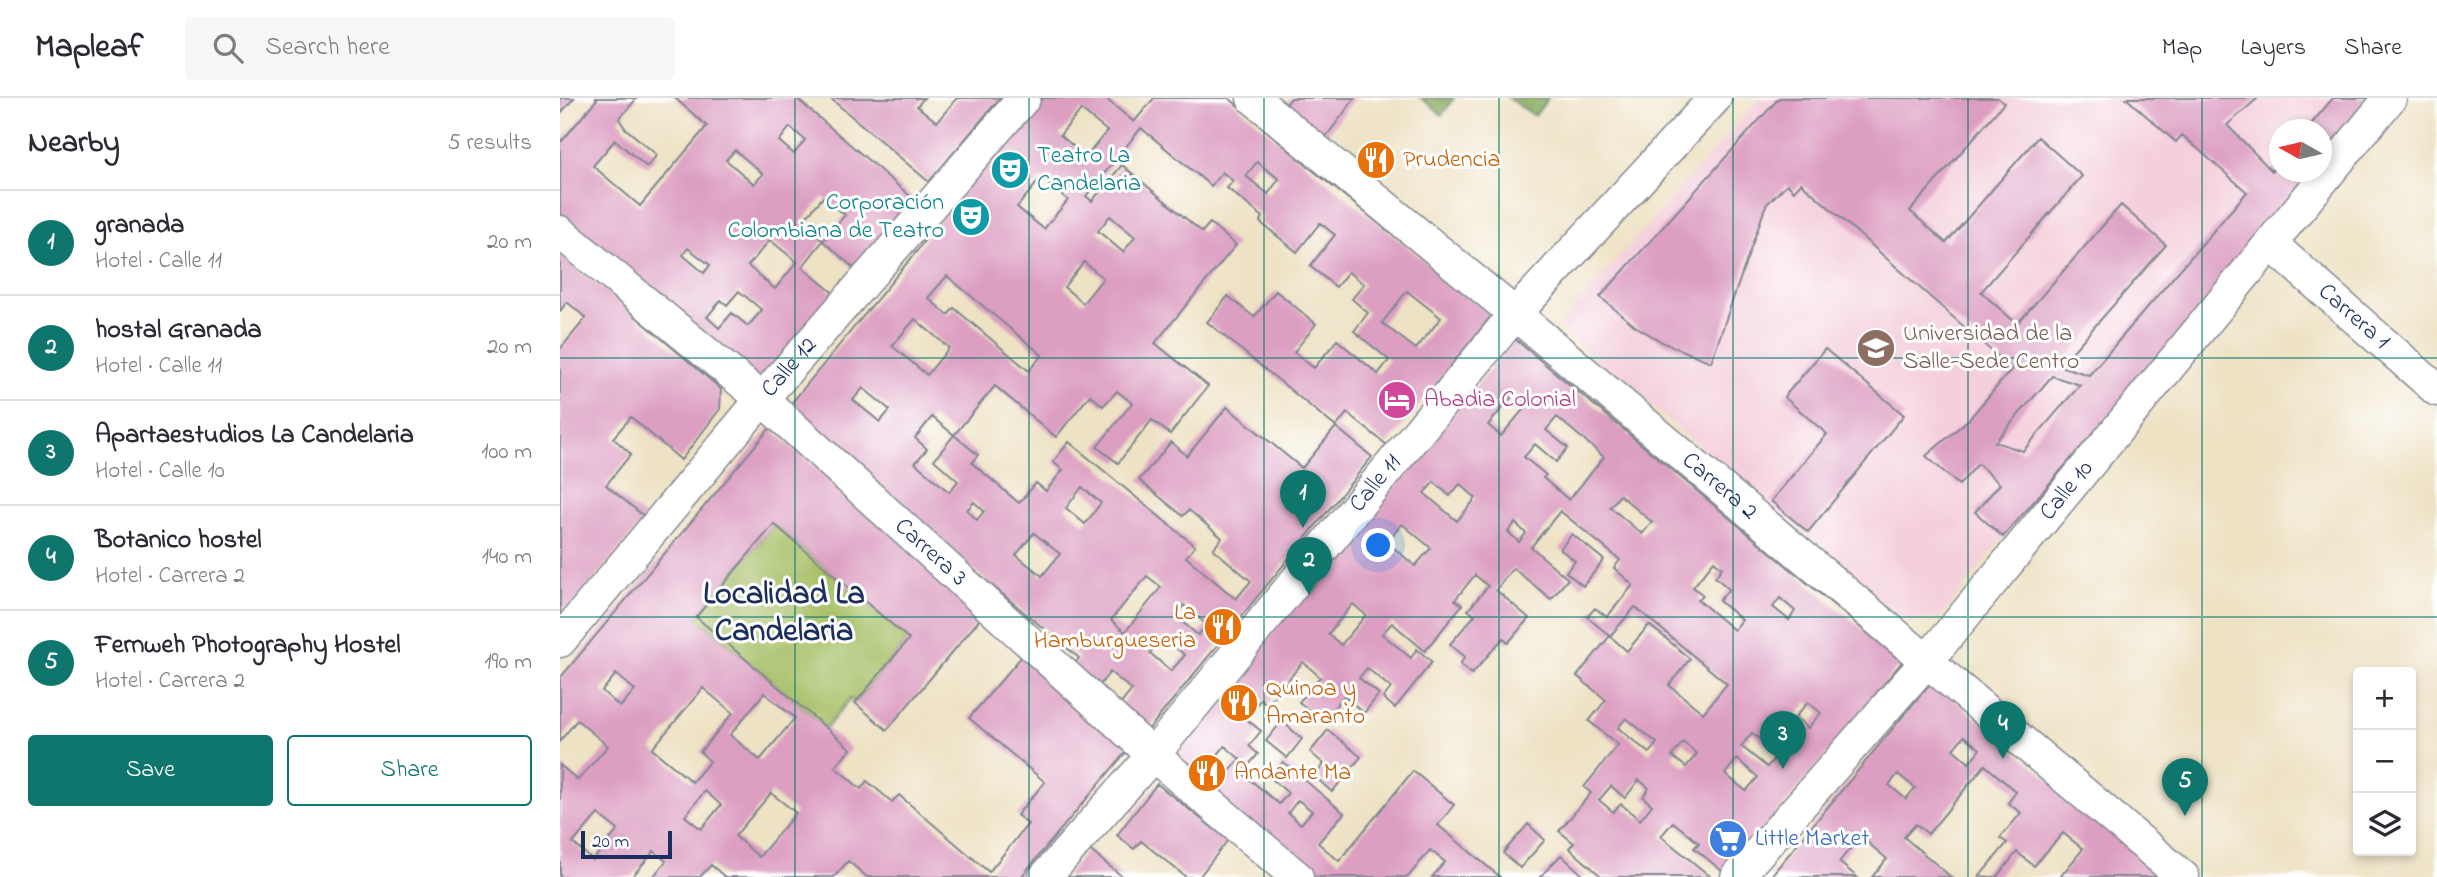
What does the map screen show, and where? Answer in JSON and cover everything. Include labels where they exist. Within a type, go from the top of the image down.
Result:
[{"type":"street","name":"Calle 12","points":[[560,641],[762,400],[1024,98]]},
{"type":"street","name":"Carrera 2","points":[[1253,98],[1515,314],[2183,877]]},
{"type":"street","name":"Calle 11","points":[[1045,877],[1153,755],[1515,314],[1715,98]]},
{"type":"street","name":"Calle 10","points":[[1737,877],[1926,662],[2390,98]]},
{"type":"street","name":"Carrera 3","points":[[560,232],[762,400],[1153,755],[1297,877]]},
{"type":"street","name":"Carrera 1","points":[[2271,244],[2437,390]]},
{"type":"shaded area","name":"Universidad de la Salle-Sede Centro","points":[[1760,98],[2384,98],[2332,158],[2332,119],[2269,119],[2269,182],[2311,182],[2003,537],[1941,617],[1908,622],[1558,327]]},
{"type":"green space","points":[[1421,98],[1454,98],[1442,115]]},
{"type":"green space","points":[[1508,98],[1548,98],[1535,116]]},
{"type":"green space","points":[[774,524],[909,639],[855,703],[850,699],[826,728],[696,617]]},
{"type":"building","points":[[560,98],[574,98],[560,114]]},
{"type":"building","points":[[595,98],[637,98],[619,119],[625,128],[657,155],[647,167],[615,140],[593,166],[640,206],[707,126],[675,98],[796,98],[916,201],[857,271],[823,241],[802,267],[838,297],[764,386],[560,213],[560,138],[562,141],[597,99]],"holes":[[[790,127],[805,140],[794,154],[779,141]],[[735,150],[763,174],[754,184],[726,160]],[[823,197],[845,215],[823,241],[801,223]],[[770,240],[797,262],[775,289],[748,266]],[[688,248],[710,265],[704,273],[683,255]],[[739,291],[762,310],[748,326],[732,313],[719,328],[707,317],[721,300],[727,305]]]},
{"type":"building","points":[[830,98],[924,98],[917,106],[937,122],[957,98],[1000,98],[929,182]]},
{"type":"building","points":[[1043,98],[1105,98],[1134,122],[1154,98],[1229,98],[1305,164],[1492,315],[1387,445],[1347,413],[1336,427],[1372,457],[1144,735],[1115,711],[1132,690],[1110,672],[1096,690],[1071,669],[1079,658],[784,412],[917,251],[940,218]],"holes":[[[1081,110],[1107,131],[1086,157],[1060,135]],[[1141,128],[1211,186],[1222,172],[1233,181],[1227,188],[1263,217],[1260,222],[1297,252],[1320,223],[1335,235],[1310,266],[1336,287],[1348,272],[1364,284],[1352,299],[1368,313],[1354,331],[1389,360],[1378,374],[1337,340],[1314,368],[1294,352],[1316,324],[1276,291],[1254,317],[1228,296],[1207,322],[1336,427],[1302,468],[1227,407],[1187,456],[1171,442],[1139,480],[1183,516],[1189,510],[1222,538],[1213,549],[1251,581],[1236,599],[1186,557],[1195,546],[1069,442],[1053,462],[1063,470],[1046,491],[1036,483],[1019,503],[972,463],[978,455],[954,435],[995,386],[1056,437],[1090,395],[1103,406],[1117,391],[1132,403],[1097,447],[1118,463],[1152,420],[1170,434],[1208,386],[1155,343],[1236,245],[1210,223],[1202,232],[1122,165],[1092,201],[1086,196]],[[1257,162],[1279,179],[1268,194],[1246,176]],[[1041,178],[1068,200],[1044,229],[1017,207]],[[1110,216],[1135,237],[1123,252],[1098,231]],[[1084,262],[1103,278],[1083,303],[1064,287]],[[947,276],[1042,355],[1029,371],[954,308],[948,315],[928,298]],[[1407,291],[1441,318],[1416,349],[1382,323]],[[915,319],[949,348],[927,375],[892,346]],[[863,388],[890,410],[880,422],[853,400]],[[932,417],[954,435],[934,460],[958,481],[949,492],[915,463],[927,449],[915,438]],[[1082,487],[1101,503],[1085,524],[1066,508]],[[974,502],[984,511],[977,520],[967,510]],[[1034,533],[1060,554],[1042,576],[1016,555]],[[1147,576],[1161,587],[1125,632],[1111,620]],[[1184,605],[1207,625],[1198,635],[1175,616]],[[1163,637],[1185,655],[1171,671],[1150,653]]]},
{"type":"building","points":[[1291,98],[1355,98],[1319,146],[1276,118]]},
{"type":"building","points":[[1779,98],[1998,98],[2004,103],[1910,211],[1946,243],[2038,137],[2082,176],[1981,292],[2017,324],[2121,205],[2166,245],[2060,366],[2089,375],[2247,192],[2182,135],[2176,142],[2126,98],[2258,98],[2227,125],[2269,168],[2269,182],[2311,182],[2003,537],[1975,512],[2000,484],[1978,464],[1959,485],[1926,456],[1969,419],[2012,369],[1801,183],[1794,191],[1787,184],[1766,205],[1711,362],[1664,343],[1635,326],[1600,297]],"holes":[[[2052,376],[2080,385],[2023,451],[1995,442]]]},
{"type":"building","points":[[2333,98],[2384,98],[2332,158],[2332,119],[2315,119]]},
{"type":"building","points":[[560,252],[721,389],[720,409],[681,460],[631,417],[613,438],[631,454],[606,485],[646,518],[560,620],[560,349],[586,318],[567,302],[560,311]]},
{"type":"building","points":[[1515,339],[1902,662],[1727,875],[1694,848],[1699,843],[1673,822],[1661,836],[1711,877],[1602,877],[1569,848],[1574,843],[1559,831],[1591,793],[1584,787],[1618,745],[1589,721],[1606,700],[1577,676],[1610,636],[1587,617],[1595,608],[1607,617],[1633,585],[1614,568],[1620,560],[1560,511],[1531,547],[1568,579],[1551,599],[1513,568],[1496,590],[1529,618],[1508,643],[1503,638],[1472,674],[1460,664],[1465,657],[1450,644],[1475,615],[1468,610],[1488,586],[1475,575],[1455,600],[1462,605],[1425,651],[1392,623],[1382,634],[1411,658],[1417,649],[1432,662],[1395,708],[1383,698],[1391,688],[1367,668],[1359,678],[1379,694],[1364,713],[1344,696],[1323,721],[1299,702],[1320,677],[1303,662],[1267,705],[1261,699],[1245,718],[1261,731],[1249,746],[1258,754],[1242,773],[1279,804],[1288,793],[1271,778],[1283,762],[1344,813],[1318,843],[1339,861],[1413,771],[1454,805],[1438,825],[1500,877],[1432,877],[1445,862],[1430,850],[1408,877],[1314,877],[1170,757]],"holes":[[[1515,393],[1528,404],[1501,436],[1488,425]],[[1557,417],[1604,457],[1569,500],[1543,478],[1546,475],[1524,457],[1535,444],[1556,462],[1568,448],[1546,430]],[[1434,482],[1450,496],[1460,484],[1476,498],[1457,521],[1424,493]],[[1620,495],[1652,522],[1642,534],[1610,507]],[[1515,523],[1526,533],[1519,542],[1508,532]],[[1402,524],[1431,548],[1415,566],[1387,542]],[[1714,561],[1722,568],[1715,577],[1729,589],[1719,601],[1742,620],[1734,630],[1698,600],[1703,595],[1693,587]],[[1780,598],[1795,611],[1789,620],[1773,607]],[[1353,604],[1366,615],[1341,645],[1328,634]],[[1635,607],[1727,684],[1703,713],[1669,685],[1690,659],[1663,636],[1649,625],[1627,651],[1610,636]],[[1808,702],[1821,713],[1808,728],[1795,717]],[[1626,718],[1657,743],[1649,753],[1618,728]],[[1752,733],[1778,754],[1767,767],[1741,746]],[[1683,742],[1697,754],[1686,767],[1672,756]],[[1225,746],[1240,759],[1229,772],[1214,759]],[[1737,759],[1758,777],[1746,791],[1725,774]],[[1639,780],[1649,788],[1643,797],[1652,805],[1640,820],[1621,804],[1613,812],[1599,800],[1611,786],[1625,798]],[[1298,800],[1312,811],[1301,824],[1288,813]]]},
{"type":"building","points":[[1825,349],[1904,415],[1808,532],[1771,501],[1827,434],[1784,397]]},
{"type":"building","points":[[770,428],[986,612],[887,730],[855,703],[909,639],[774,524],[696,617],[851,749],[835,767],[861,789],[867,781],[892,802],[899,795],[989,872],[1028,824],[1017,815],[1045,782],[969,718],[1023,655],[1130,747],[1021,877],[867,877],[848,861],[834,877],[725,877],[711,865],[700,877],[653,877],[666,861],[654,851],[632,877],[560,877],[560,765],[578,780],[608,746],[577,720],[560,741],[560,678]],"holes":[[[616,674],[635,690],[620,707],[602,691]],[[703,688],[733,713],[700,752],[710,761],[692,782],[652,749]],[[764,693],[795,718],[760,760],[730,735]],[[705,791],[721,805],[701,829],[685,816]],[[771,793],[796,813],[759,857],[735,836]],[[598,814],[618,830],[593,860],[573,843]]]},
{"type":"building","points":[[1572,534],[1604,560],[1583,586],[1566,572],[1575,561],[1560,549]]},
{"type":"building","points":[[1932,681],[2166,877],[2060,877],[2083,849],[2063,833],[2034,866],[2017,852],[1997,877],[1979,877],[2007,843],[2000,838],[2021,813],[2008,803],[2016,792],[1985,765],[1928,834],[1916,824],[1904,837],[1951,877],[1872,877],[1887,859],[1860,836],[1839,862],[1857,877],[1770,877]],"holes":[[[1964,736],[1980,749],[1969,763],[1953,749]],[[1898,774],[1915,788],[1906,799],[1889,785]]]},
{"type":"building","points":[[1282,721],[1302,739],[1287,758],[1266,741]]},
{"type":"building","points":[[1328,730],[1361,757],[1332,792],[1314,776],[1324,764],[1310,752]]},
{"type":"building","points":[[1157,784],[1228,840],[1199,877],[1186,877],[1141,841],[1134,849],[1117,835]]},
{"type":"building","points":[[1528,824],[1545,840],[1520,868],[1503,853]]},
{"type":"building","points":[[1088,849],[1123,877],[1066,877]]},
{"type":"building","points":[[1561,855],[1585,877],[1540,877]]},
{"type":"place","name":"Prudencia","points":[[1376,160]]},
{"type":"place","name":"Teatro La Candelaria","points":[[1010,170]]},
{"type":"place","name":"Corporación Colombiana de Teatro","points":[[971,217]]},
{"type":"place","name":"Universidad de la Salle-Sede Centro","points":[[1876,348]]},
{"type":"place","name":"Abadia Colonial","points":[[1397,400]]},
{"type":"place","name":"granada","points":[[1303,528]]},
{"type":"place","name":"hostal Granada","points":[[1309,595]]},
{"type":"place","name":"La Hamburgueseria","points":[[1223,627]]},
{"type":"place","name":"Quinoa y Amaranto","points":[[1239,703]]},
{"type":"place","name":"Botanico hostel","points":[[2003,759]]},
{"type":"place","name":"Apartaestudios La Candelaria","points":[[1783,769]]},
{"type":"place","name":"Andante Ma","points":[[1207,773]]},
{"type":"place","name":"Fernweh Photography Hostel","points":[[2185,816]]},
{"type":"place","name":"Little Market","points":[[1728,839]]},
{"type":"district","name":"Localidad La Candelaria","points":[[784,614]]}]
